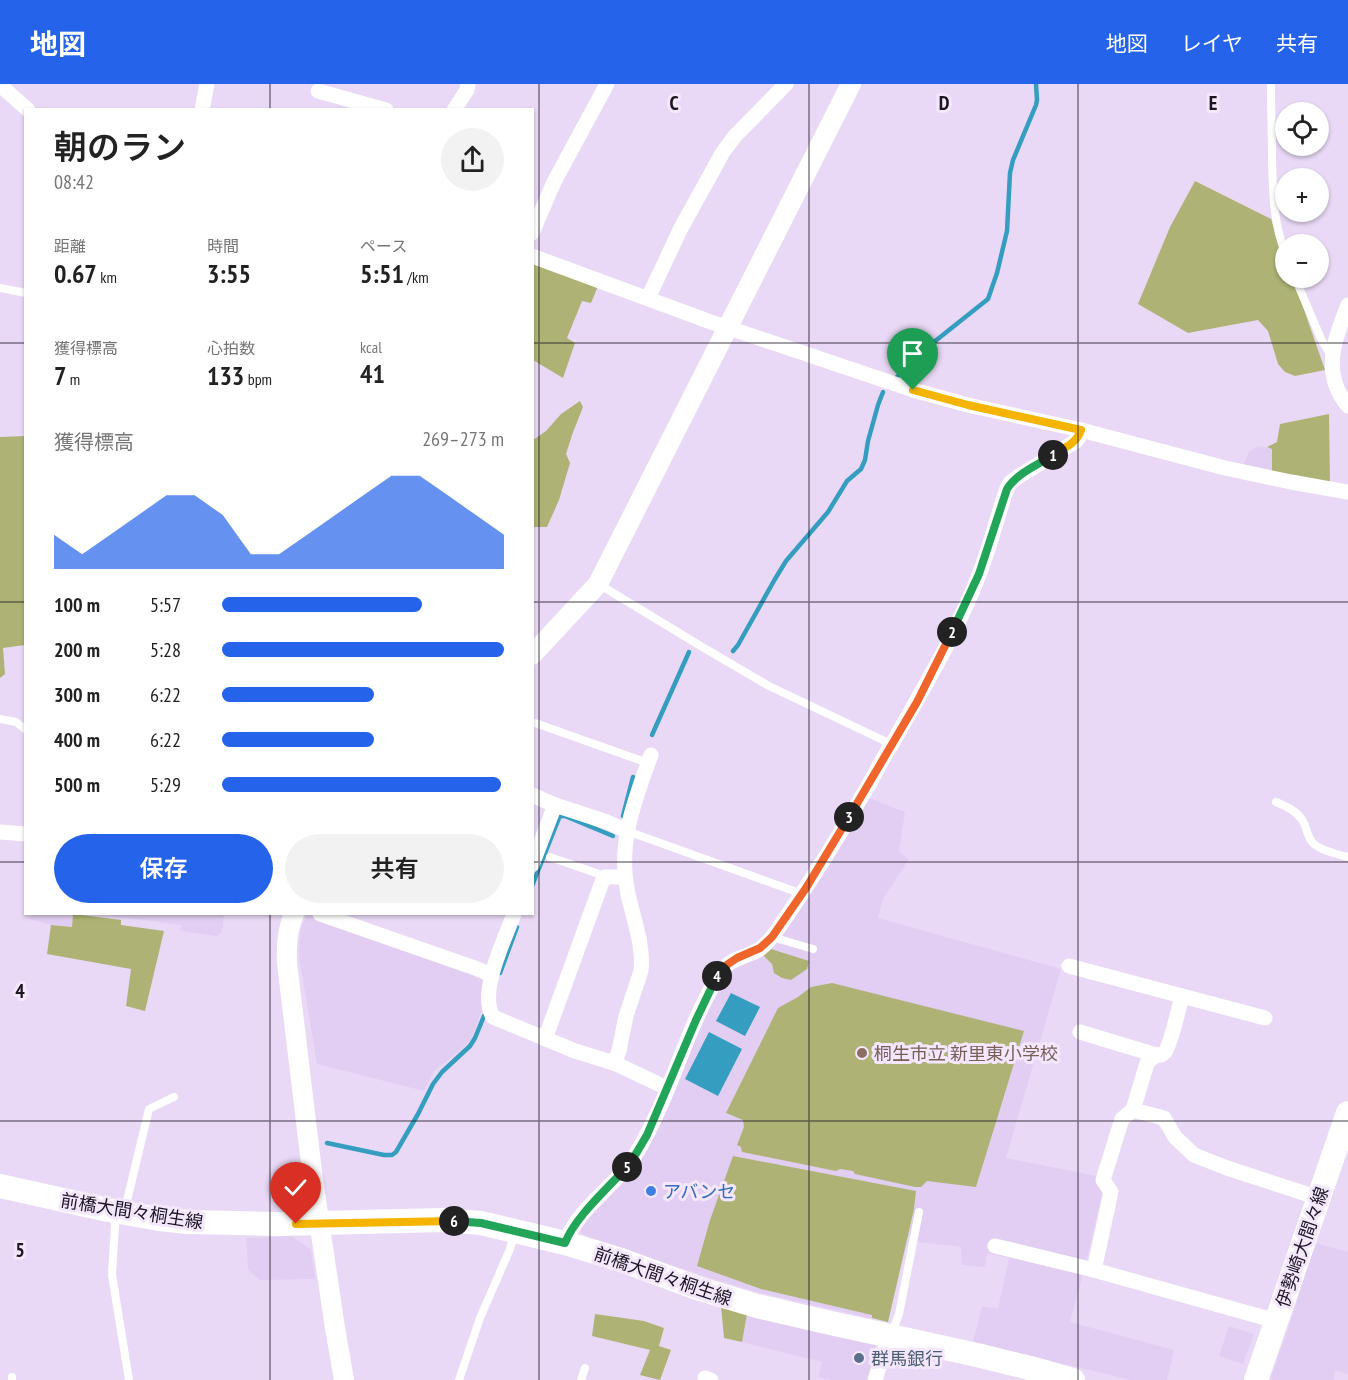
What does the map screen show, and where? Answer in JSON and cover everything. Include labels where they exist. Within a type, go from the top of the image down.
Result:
[{"type":"main road","name":"伊勢崎大間々線","points":[[1256,1380],[1348,1113]]},
{"type":"main road","name":"前橋大間々桐生線","points":[[0,1186],[159,1219],[205,1223],[443,1220],[481,1223],[565,1243],[621,1260],[728,1298],[890,1336],[1036,1375],[1072,1380]]},
{"type":"street","points":[[202,108],[207,84]]},
{"type":"street","points":[[353,100],[356,84]]},
{"type":"street","points":[[455,108],[467,90],[468,84]]},
{"type":"street","points":[[534,228],[554,182],[607,84]]},
{"type":"street","points":[[648,298],[681,228],[723,152],[735,136],[786,84]]},
{"type":"street","points":[[534,652],[598,584],[851,84]]},
{"type":"street","points":[[0,85],[26,108]]},
{"type":"street","points":[[318,91],[379,108]]},
{"type":"street","points":[[534,257],[648,298],[653,302],[913,390],[968,405],[1081,430],[1225,468],[1348,492]]},
{"type":"street","points":[[1348,305],[1332,356],[1334,380],[1340,395],[1348,406]]},
{"type":"street","points":[[565,1243],[578,1220],[628,1165],[647,1135],[696,1020],[722,969],[737,958],[760,948],[772,937],[806,888],[866,790],[917,702],[963,610],[979,574],[1011,482],[1076,441],[1081,430]]},
{"type":"street","points":[[614,1064],[641,964],[640,945],[623,862],[627,831],[650,759]]},
{"type":"street","points":[[534,796],[627,831]]},
{"type":"street","points":[[534,860],[555,805]]},
{"type":"street","points":[[0,832],[24,834]]},
{"type":"street","points":[[545,1039],[605,877],[625,877]]},
{"type":"street","points":[[294,915],[287,933],[287,963],[334,1328],[344,1380]]},
{"type":"street","points":[[323,915],[491,975]]},
{"type":"street","points":[[514,915],[491,975],[488,1000],[493,1017],[575,1051],[614,1064],[668,1088]]},
{"type":"street","points":[[1069,966],[1265,1018]]},
{"type":"street","points":[[1080,1032],[1161,1054],[1168,1045],[1182,996]]},
{"type":"street","points":[[1094,1270],[1111,1192],[1103,1180],[1122,1119],[1133,1110],[1147,1064],[1156,1054]]},
{"type":"street","points":[[1133,1110],[1164,1118],[1175,1137],[1194,1155],[1319,1198]]},
{"type":"street","points":[[995,1246],[1094,1270],[1276,1322]]},
{"type":"street","points":[[875,1380],[890,1336]]},
{"type":"lane","points":[[1271,84],[1273,181],[1279,234]]},
{"type":"lane","points":[[0,288],[24,293]]},
{"type":"lane","points":[[1299,288],[1322,341],[1332,356]]},
{"type":"lane","points":[[598,584],[770,686],[891,744]]},
{"type":"lane","points":[[0,719],[16,722],[24,728]]},
{"type":"lane","points":[[536,723],[650,759]]},
{"type":"lane","points":[[1276,802],[1287,806],[1302,820],[1309,838],[1315,845],[1348,857]]},
{"type":"lane","points":[[627,831],[800,895]]},
{"type":"lane","points":[[550,857],[605,877]]},
{"type":"lane","points":[[772,937],[813,949]]},
{"type":"lane","points":[[129,1380],[112,1275],[115,1224],[122,1212],[149,1109],[174,1097]]},
{"type":"lane","points":[[890,1336],[897,1323],[919,1212]]},
{"type":"lane","points":[[459,1380],[480,1318],[510,1249],[514,1230]]},
{"type":"lane","points":[[581,1380],[585,1368]]},
{"type":"shaded area","points":[[1258,446],[1272,448],[1272,472],[1243,466],[1249,452]]},
{"type":"shaded area","name":"桐生市立 新里東小学校","points":[[867,797],[905,812],[899,852],[909,859],[883,899],[878,918],[1061,969],[1006,1158],[1097,1176],[1103,1189],[1070,1322],[1174,1350],[1167,1380],[1131,1380],[973,1342],[982,1306],[998,1309],[1009,1258],[987,1253],[985,1267],[962,1265],[961,1247],[919,1242],[909,1235],[888,1322],[761,1293],[581,1234],[581,1224],[622,1181],[703,1020],[730,972],[735,967],[763,955]]},
{"type":"shaded area","points":[[32,915],[73,915],[72,927],[51,925],[30,919]]},
{"type":"shaded area","points":[[106,915],[224,915],[222,931],[217,936],[180,931],[181,925]]},
{"type":"shaded area","points":[[307,915],[310,915],[479,974],[484,979],[485,988],[481,1012],[471,1039],[434,1071],[424,1091],[317,1064],[299,956],[300,931]]},
{"type":"shaded area","points":[[292,1236],[311,1250],[315,1279],[260,1280],[248,1270],[246,1238]]},
{"type":"shaded area","points":[[1315,1243],[1348,1252],[1348,1374],[1335,1370],[1334,1380],[1270,1380],[1294,1311]]},
{"type":"shaded area","points":[[747,1314],[876,1345],[869,1380],[831,1380],[818,1377],[822,1362],[742,1342]]},
{"type":"shaded area","points":[[1229,1326],[1254,1334],[1243,1364],[1219,1356]]},
{"type":"green space","points":[[1195,181],[1271,219],[1276,234],[1275,288],[1296,288],[1325,370],[1295,376],[1285,372],[1278,364],[1268,331],[1258,320],[1188,333],[1138,304],[1170,227]]},
{"type":"green space","points":[[534,264],[598,286],[591,303],[582,301],[567,338],[575,343],[563,378],[534,361]]},
{"type":"green space","points":[[580,401],[583,407],[566,454],[570,463],[559,500],[547,527],[534,527],[534,439],[546,431],[561,414]]},
{"type":"green space","points":[[1329,414],[1330,482],[1272,472],[1272,449],[1267,447],[1277,442],[1280,424]]},
{"type":"green space","points":[[24,436],[24,645],[3,648],[5,674],[0,678],[0,437]]},
{"type":"green space","points":[[73,915],[81,915],[121,920],[121,925],[164,931],[145,1011],[126,1006],[131,969],[47,954],[51,925],[72,927]]},
{"type":"green space","points":[[771,949],[809,961],[807,969],[791,980],[782,978],[774,973],[772,964],[763,955]]},
{"type":"green space","points":[[832,983],[1024,1031],[976,1187],[927,1181],[921,1187],[915,1187],[855,1174],[853,1171],[840,1169],[836,1171],[742,1152],[741,1147],[737,1145],[744,1127],[743,1120],[726,1113],[778,1008],[811,987]]},
{"type":"green space","points":[[733,1156],[916,1191],[914,1209],[888,1322],[872,1318],[872,1315],[761,1289],[697,1266],[710,1220]]},
{"type":"green space","points":[[721,1306],[747,1314],[742,1342],[724,1338]]},
{"type":"green space","points":[[595,1314],[644,1321],[664,1328],[659,1346],[671,1350],[660,1380],[640,1375],[650,1350],[592,1336]]},
{"type":"water","points":[[731,993],[760,1007],[745,1036],[716,1021]]},
{"type":"water","points":[[709,1032],[742,1049],[718,1096],[685,1079]]},
{"type":"waterway","points":[[896,378],[934,342],[988,299],[1007,231],[1010,173],[1013,160],[1036,105],[1036,84]]},
{"type":"waterway","points":[[733,651],[786,561],[828,512],[847,481],[861,469],[883,392]]},
{"type":"waterway","points":[[652,735],[689,652]]},
{"type":"waterway","points":[[623,816],[633,777]]},
{"type":"waterway","points":[[534,881],[561,816],[613,836]]},
{"type":"waterway","points":[[500,973],[517,927]]},
{"type":"waterway","points":[[327,1143],[384,1155],[392,1155],[396,1152],[433,1084],[442,1072],[470,1046],[484,1016]]},
{"type":"place","name":"桐生市立 新里東小学校","points":[[862,1053]]},
{"type":"place","name":"アバンセ","points":[[651,1191]]},
{"type":"place","name":"群馬銀行","points":[[859,1358]]},
{"type":"route","points":[[296,1224],[443,1220],[481,1223],[565,1243],[578,1220],[628,1165],[647,1135],[696,1020],[722,969],[737,958],[760,948],[772,937],[806,888],[917,702],[979,574],[1011,482],[1076,441],[1081,430],[1054,426],[913,390]]}]
